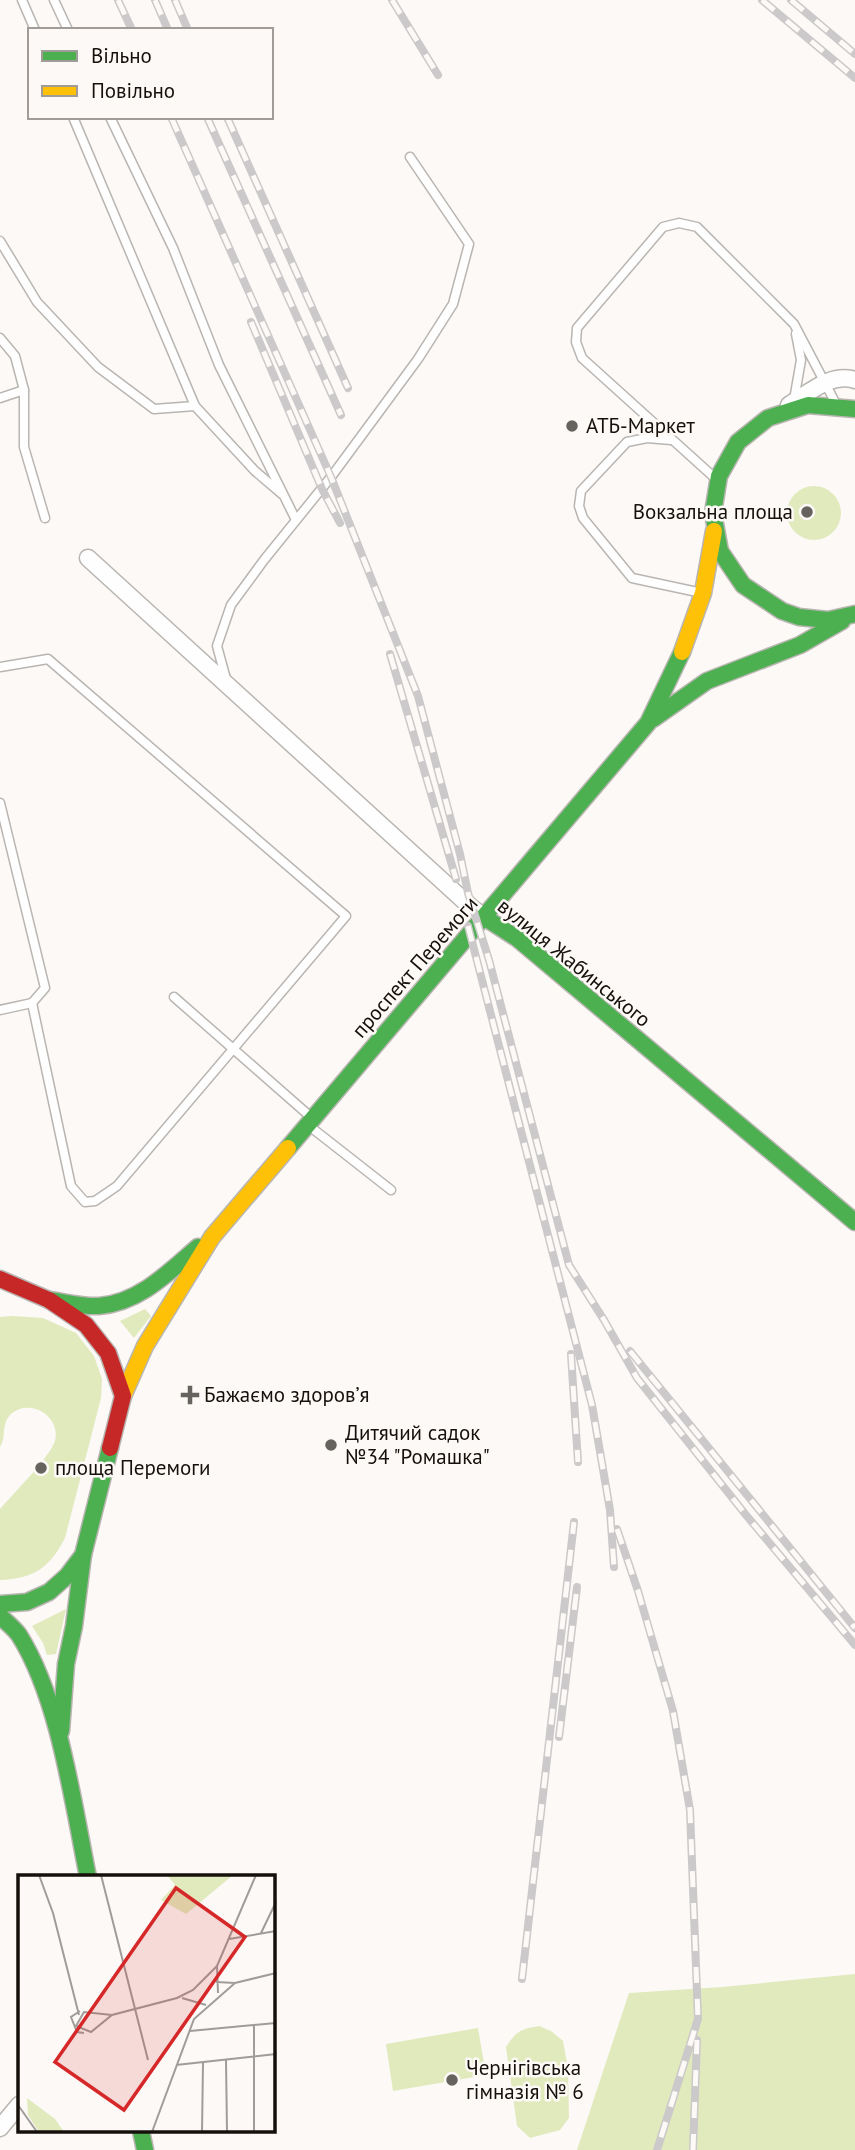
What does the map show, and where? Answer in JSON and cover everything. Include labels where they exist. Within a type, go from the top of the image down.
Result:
[{"type":"main road","points":[[853,615],[811,619],[791,616],[764,603],[740,584],[724,559],[714,531],[712,507],[717,480],[730,452],[751,428],[788,407],[836,404],[855,409]]},
{"type":"main road","name":"проспект Перемоги","points":[[648,723],[684,648],[703,593],[714,531]]},
{"type":"main road","name":"проспект Перемоги","points":[[123,1396],[145,1346],[212,1237],[648,723],[707,681],[747,663],[800,645],[853,615]]},
{"type":"main road","name":"вулиця Жабинського","points":[[484,917],[518,939],[855,1222]]},
{"type":"main road","name":"проспект Перемоги","points":[[49,1300],[97,1306],[120,1302],[142,1292],[212,1237]]},
{"type":"main road","points":[[0,1279],[49,1300],[86,1325],[108,1353],[123,1396],[83,1555],[75,1626],[66,1664],[60,1741]]},
{"type":"main road","points":[[12,1301],[49,1300]]},
{"type":"main road","points":[[0,1604],[33,1600],[51,1591],[68,1577],[83,1555]]},
{"type":"main road","points":[[0,1616],[8,1620],[24,1640],[36,1670],[60,1741],[88,1875]]},
{"type":"main road","points":[[141,2132],[145,2150]]},
{"type":"street","points":[[788,407],[824,383],[846,377],[855,380]]},
{"type":"street","name":"вулиця Жабинського","points":[[88,558],[484,917]]},
{"type":"street","points":[[0,2129],[18,2106]]},
{"type":"lane","points":[[22,0],[34,28]]},
{"type":"lane","points":[[54,0],[67,28]]},
{"type":"lane","points":[[74,119],[195,406],[255,471],[284,496]]},
{"type":"lane","points":[[111,119],[173,248],[219,365],[296,520]]},
{"type":"lane","points":[[229,688],[217,646],[231,605],[331,477],[418,359],[453,304],[468,244],[410,157]]},
{"type":"lane","points":[[717,480],[582,358],[576,342],[577,328],[663,227],[679,223],[697,227],[794,324],[836,404]]},
{"type":"lane","points":[[0,242],[37,302],[98,367],[154,409],[195,406]]},
{"type":"lane","points":[[788,407],[801,360],[794,324]]},
{"type":"lane","points":[[0,338],[15,356],[24,390],[24,447],[45,518]]},
{"type":"lane","points":[[0,398],[24,390]]},
{"type":"lane","points":[[671,440],[647,438],[627,442],[582,491],[579,506],[583,518],[632,578],[703,593]]},
{"type":"lane","points":[[0,667],[48,659],[346,916],[117,1186],[95,1200],[85,1202],[71,1186],[33,1003]]},
{"type":"lane","points":[[0,803],[45,988],[33,1003],[0,1010]]},
{"type":"lane","points":[[174,997],[309,1121],[391,1190]]},
{"type":"green space","points":[[814,486],[833,494],[841,513],[833,532],[814,540],[795,532],[787,513],[795,494]]},
{"type":"green space","points":[[145,1309],[151,1316],[134,1338],[120,1321]]},
{"type":"green space","name":"площа Перемоги","points":[[0,1317],[43,1318],[76,1333],[94,1356],[102,1379],[101,1398],[65,1538],[53,1557],[40,1569],[24,1577],[0,1580],[0,1509],[52,1448],[56,1432],[54,1424],[43,1412],[20,1409],[8,1417],[0,1447]]},
{"type":"green space","points":[[66,1609],[56,1654],[47,1655],[32,1626]]},
{"type":"green space","points":[[855,1974],[855,2150],[577,2150],[629,1993]]},
{"type":"green space","points":[[539,2026],[551,2031],[563,2041],[568,2068],[569,2118],[560,2130],[530,2138],[517,2126],[506,2047],[520,2032]]},
{"type":"green space","points":[[478,2028],[486,2075],[393,2091],[386,2044]]},
{"type":"railway","points":[[118,0],[131,28]]},
{"type":"railway","points":[[155,0],[167,28]]},
{"type":"railway","points":[[175,0],[187,28]]},
{"type":"railway","points":[[392,0],[438,75]]},
{"type":"railway","points":[[762,0],[855,78]]},
{"type":"railway","points":[[791,0],[855,54]]},
{"type":"railway","points":[[172,119],[331,477],[418,696],[468,893],[489,960],[569,1265],[637,1378],[746,1515],[855,1645]]},
{"type":"railway","points":[[208,119],[341,415]]},
{"type":"railway","points":[[228,119],[348,388]]},
{"type":"railway","points":[[251,322],[322,489],[340,523]]},
{"type":"railway","points":[[390,654],[456,879]]},
{"type":"railway","points":[[468,926],[592,1405],[610,1510],[614,1567]]},
{"type":"railway","points":[[630,1351],[855,1628]]},
{"type":"railway","points":[[571,1354],[578,1462]]},
{"type":"railway","points":[[522,1979],[574,1522]]},
{"type":"railway","points":[[617,1529],[673,1711],[690,1810],[698,2019],[657,2150]]},
{"type":"railway","points":[[559,1737],[577,1587]]},
{"type":"railway","points":[[693,2150],[697,2040]]},
{"type":"traffic: fast","points":[[855,409],[808,405],[768,418],[738,442],[719,476],[713,513],[720,551],[743,585],[782,611],[799,617],[828,620],[855,614]]},
{"type":"traffic: fast","points":[[653,719],[707,681],[800,645],[842,621]]},
{"type":"traffic: fast","points":[[288,1148],[648,723],[682,652]]},
{"type":"traffic: fast","points":[[484,917],[518,939],[855,1222]]},
{"type":"traffic: fast","points":[[49,1300],[93,1306],[114,1304],[153,1285],[198,1247]]},
{"type":"traffic: fast","points":[[0,1604],[27,1602],[49,1592],[67,1576],[83,1555],[110,1448]]},
{"type":"traffic: fast","points":[[61,1731],[66,1664],[83,1555]]},
{"type":"traffic: fast","points":[[0,1616],[19,1635],[45,1689],[63,1752],[88,1875]]},
{"type":"traffic: fast","points":[[141,2132],[145,2150]]},
{"type":"traffic: slow","points":[[682,652],[703,593],[714,531]]},
{"type":"traffic: slow","points":[[123,1396],[145,1346],[212,1237],[288,1148]]},
{"type":"traffic: jam","points":[[0,1279],[49,1300],[86,1325],[108,1353],[123,1396],[110,1448]]},
{"type":"place","name":"АТБ-Маркет","points":[[572,426]]},
{"type":"place","name":"Вокзальна площа","points":[[807,512]]},
{"type":"place","name":"Бажаємо здоровʼя","points":[[190,1395]]},
{"type":"place","name":"Дитячий садок №34 \"Ромашка\"","points":[[331,1445]]},
{"type":"place","name":"площа Перемоги","points":[[41,1468]]},
{"type":"place","name":"Чернігівська гімназія № 6","points":[[452,2080]]}]
